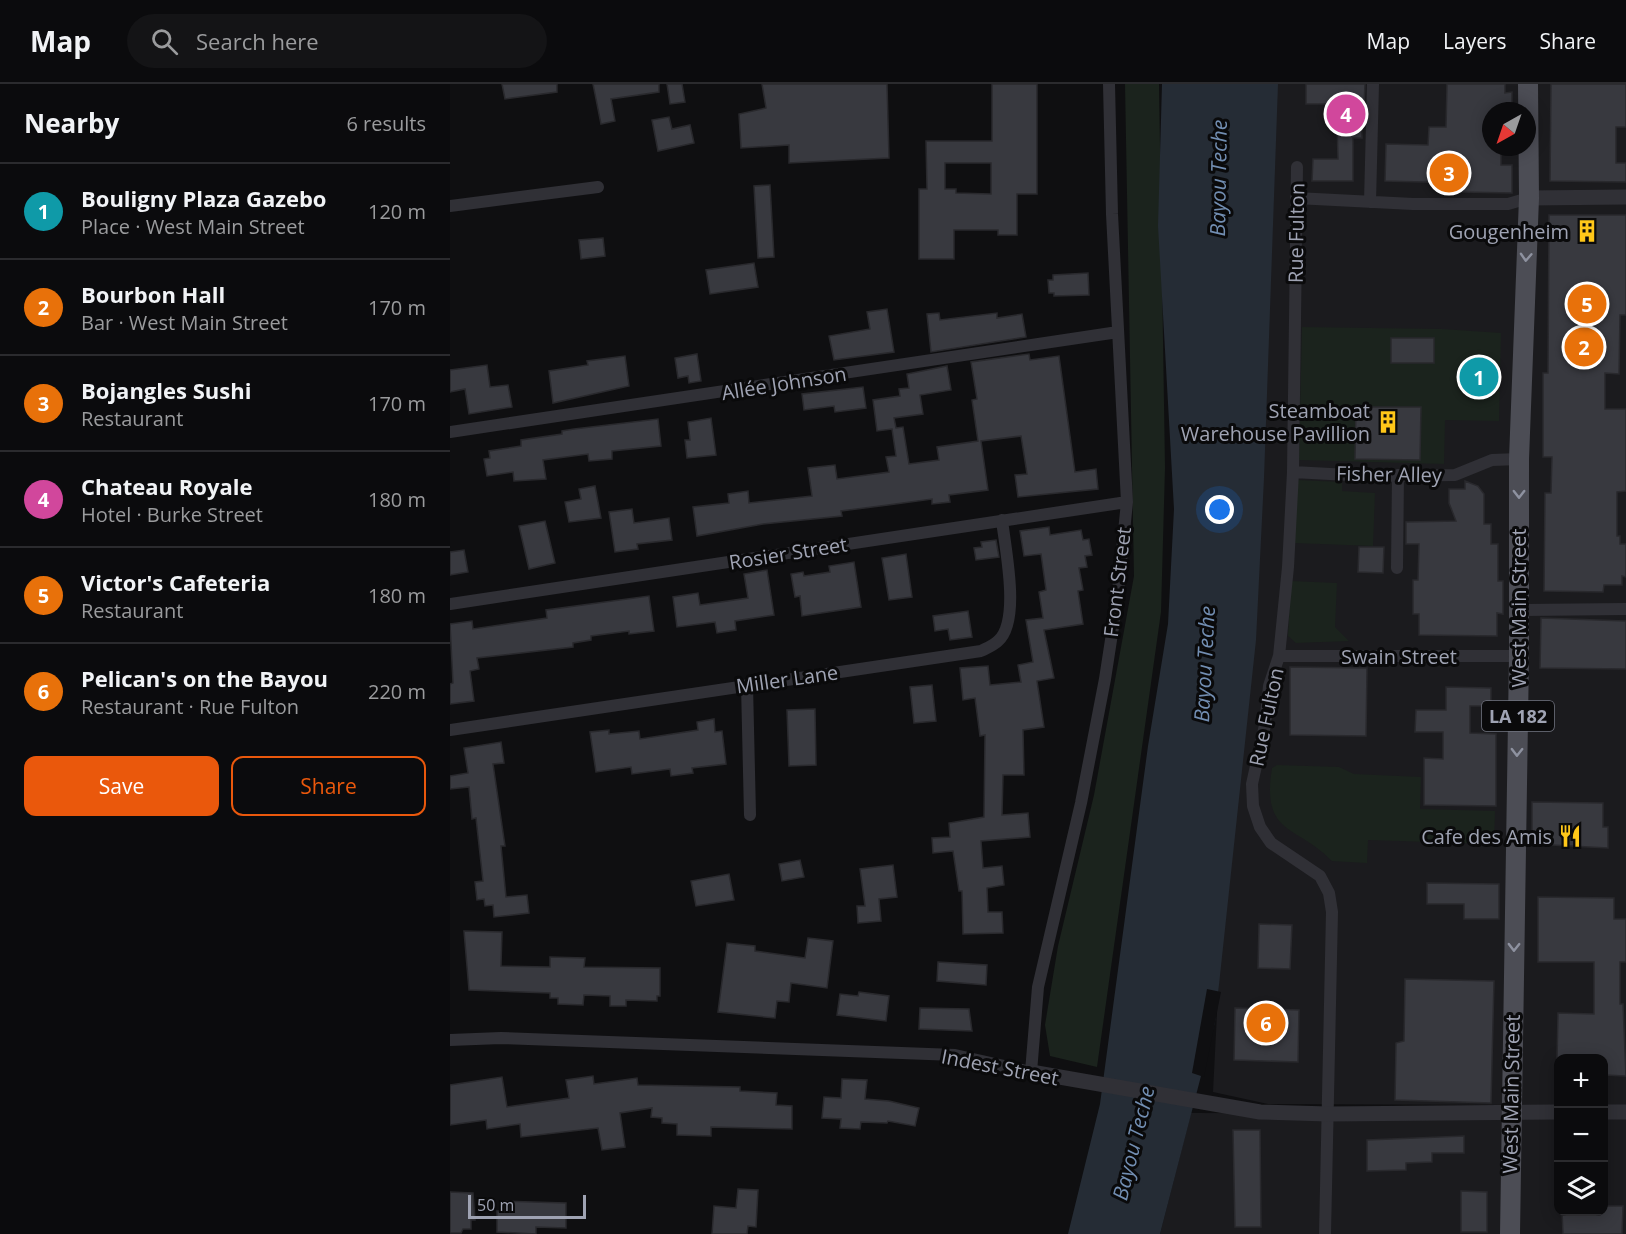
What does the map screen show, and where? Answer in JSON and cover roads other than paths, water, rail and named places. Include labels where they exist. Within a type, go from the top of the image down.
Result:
[{"type":"main road","name":"LA 182","points":[[1528,84],[1529,198]]},
{"type":"main road","name":"West Main Street","points":[[1510,1234],[1519,656],[1519,459],[1529,198]]},
{"type":"street","name":"Front Street","points":[[1031,1072],[1038,987],[1081,803],[1105,679],[1117,601],[1127,501],[1109,84]]},
{"type":"street","points":[[1370,202],[1373,84]]},
{"type":"street","name":"Rue Fulton","points":[[1297,167],[1293,472],[1279,656],[1269,686],[1265,725],[1252,784],[1253,806],[1260,827],[1271,843],[1320,876],[1329,893],[1332,912],[1325,1234]]},
{"type":"street","points":[[450,206],[598,187]]},
{"type":"street","points":[[1296,198],[1370,202],[1508,204],[1529,198],[1626,197]]},
{"type":"street","name":"Allée Johnson","points":[[450,432],[1118,332]]},
{"type":"street","name":"Fisher Alley","points":[[1293,472],[1455,475],[1492,460],[1519,459]]},
{"type":"street","points":[[1396,568],[1398,475]]},
{"type":"street","name":"Rosier Street","points":[[450,604],[1127,501]]},
{"type":"street","name":"Miller Lane","points":[[450,730],[981,651],[999,640],[1009,623],[1011,603],[1002,520]]},
{"type":"street","points":[[1519,610],[1626,609]]},
{"type":"street","name":"Swain Street","points":[[1279,656],[1519,656]]},
{"type":"street","points":[[747,685],[750,815]]},
{"type":"street","name":"Indest Street","points":[[450,1040],[501,1038],[955,1055],[1065,1079],[1260,1112],[1328,1114],[1554,1112]]},
{"type":"street","points":[[1608,1112],[1626,1112]]},
{"type":"water","name":"Bayou Teche","points":[[1162,84],[1278,84],[1256,640],[1215,1022],[1160,1234],[1068,1234],[1100,1104],[1148,746],[1168,624],[1174,509],[1158,226]]},
{"type":"place","name":"Chateau Royale","points":[[1346,114]]},
{"type":"place","name":"Bojangles Sushi","points":[[1449,173]]},
{"type":"place","name":"Gougenheim","points":[[1587,231]]},
{"type":"place","name":"Victor's Cafeteria","points":[[1587,304]]},
{"type":"place","name":"Bourbon Hall","points":[[1584,347]]},
{"type":"place","name":"Bouligny Plaza Gazebo","points":[[1479,377]]},
{"type":"place","name":"Steamboat Warehouse Pavillion","points":[[1388,422]]},
{"type":"place","name":"Cafe des Amis","points":[[1570,836]]},
{"type":"place","name":"Pelican's on the Bayou","points":[[1266,1023]]}]
